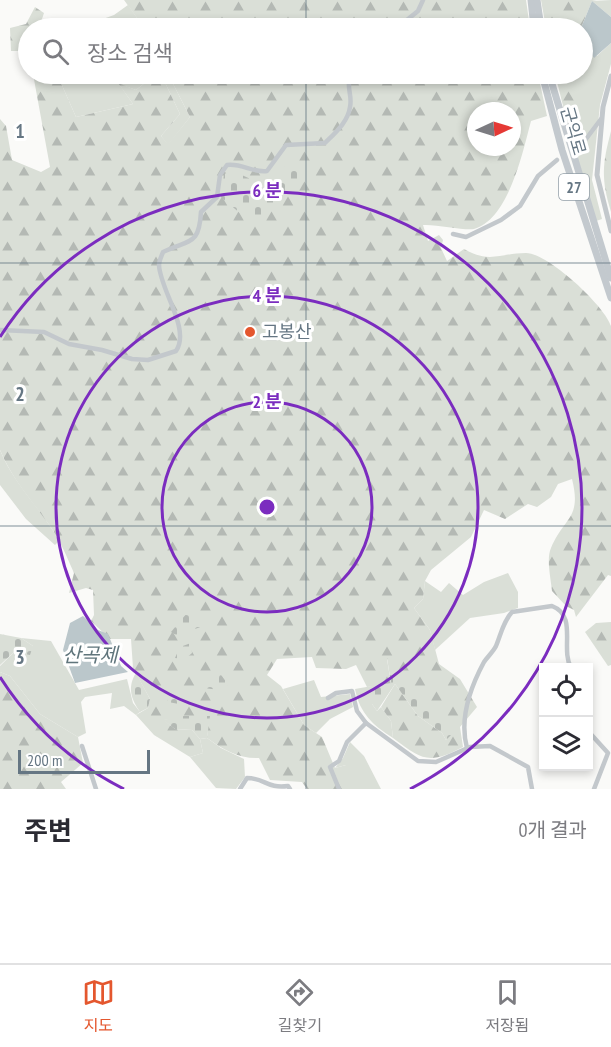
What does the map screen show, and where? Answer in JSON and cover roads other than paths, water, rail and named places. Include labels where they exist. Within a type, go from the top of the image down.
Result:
[{"type":"highway","points":[[531,0],[533,18]]},
{"type":"highway","points":[[537,0],[540,18]]},
{"type":"highway","name":"군익로","points":[[545,84],[562,150],[611,298]]},
{"type":"highway","name":"군익로","points":[[552,84],[611,278]]},
{"type":"street","points":[[410,18],[418,11],[423,0]]},
{"type":"street","points":[[611,76],[605,92],[597,175],[611,231]]},
{"type":"street","points":[[0,330],[44,332],[69,344],[102,350],[132,359],[148,360],[176,351],[181,339],[180,328],[168,298],[159,265],[163,252],[188,243],[200,232],[201,212],[217,197],[220,175],[227,165],[237,164],[257,171],[267,171],[286,145],[325,143],[349,113],[351,100],[348,84]]},
{"type":"street","points":[[577,151],[603,117]]},
{"type":"street","points":[[453,234],[466,237],[501,220],[520,206],[538,176],[557,160]]},
{"type":"street","points":[[467,748],[464,735],[466,708],[485,660],[495,647],[502,627],[512,612],[552,606],[557,608],[567,621],[568,663]]},
{"type":"street","points":[[328,698],[336,693],[352,691],[357,711],[366,723],[418,761],[436,762],[467,748],[490,746],[528,767],[532,789]]},
{"type":"street","points":[[339,789],[330,767],[339,761],[346,742],[366,723]]},
{"type":"street","points":[[593,736],[608,753],[594,789]]},
{"type":"street","points":[[82,746],[96,789]]},
{"type":"street","points":[[240,789],[247,778],[256,778],[270,787],[288,786],[290,789]]},
{"type":"water","points":[[592,1],[611,17],[611,43],[594,58],[593,18],[585,18]]},
{"type":"water","name":"산곡제","points":[[83,616],[98,630],[108,634],[121,666],[128,672],[75,683],[63,650],[70,623]]},
{"type":"place","name":"고봉산","points":[[250,332]]}]
